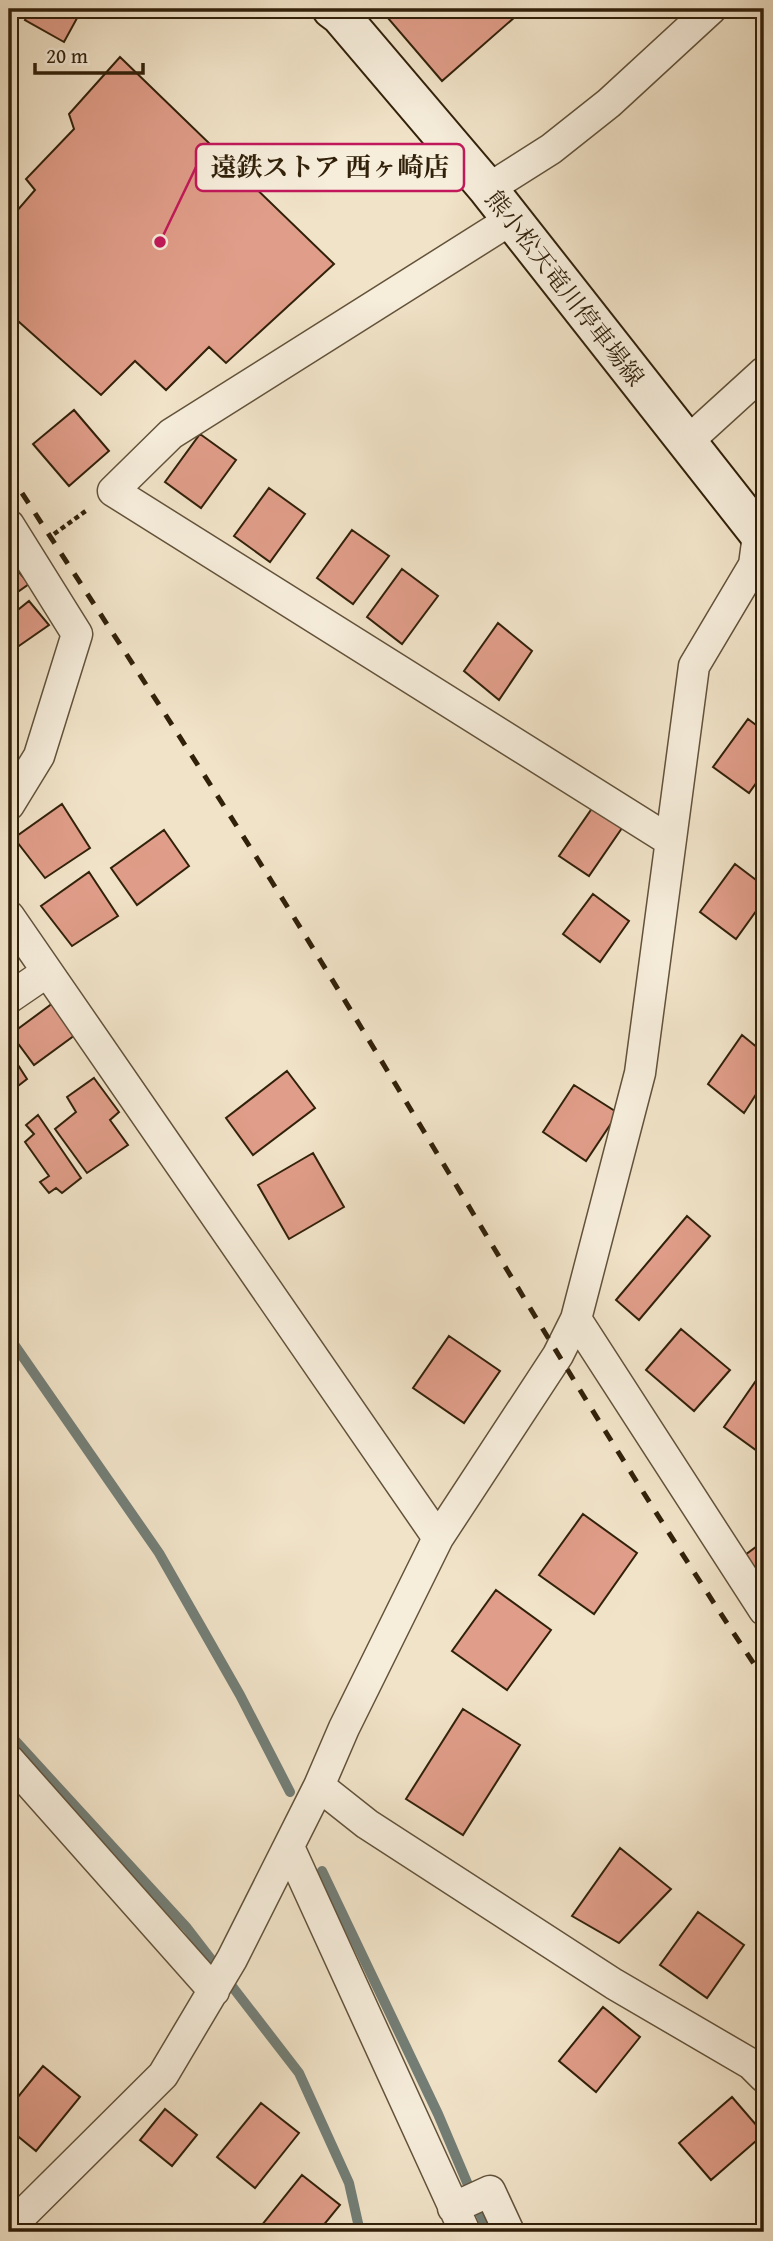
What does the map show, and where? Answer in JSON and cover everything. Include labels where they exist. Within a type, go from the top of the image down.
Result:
[{"type":"main road","name":"熊小松天竜川停車場線","points":[[339,11],[488,189],[686,443],[762,535]]},
{"type":"street","points":[[488,189],[551,149],[609,103],[711,9]]},
{"type":"street","points":[[512,219],[171,434],[113,491],[669,840]]},
{"type":"street","points":[[686,443],[764,372]]},
{"type":"street","points":[[9,525],[77,634],[39,756],[9,805]]},
{"type":"street","points":[[9,2228],[163,2075],[232,1959],[319,1786],[350,1716],[438,1538],[558,1355],[576,1319],[640,1073],[694,666],[754,565],[762,535]]},
{"type":"street","points":[[9,916],[438,1538]]},
{"type":"street","points":[[9,998],[47,972]]},
{"type":"street","points":[[576,1319],[764,1610]]},
{"type":"street","points":[[9,1760],[214,1992]]},
{"type":"street","points":[[319,1786],[378,1831],[614,1984],[751,2064],[764,2077]]},
{"type":"street","points":[[289,1847],[458,2215],[490,2191],[509,2232]]},
{"type":"path","points":[[27,554],[113,491]]},
{"type":"building","points":[[31,9],[82,9],[64,42],[25,20]]},
{"type":"building","points":[[397,9],[524,9],[442,81],[387,17]]},
{"type":"building","points":[[120,57],[334,264],[226,363],[209,347],[166,390],[135,361],[101,395],[9,313],[9,220],[35,190],[26,179],[74,129],[69,114]]},
{"type":"building","points":[[74,410],[109,451],[69,486],[33,444]]},
{"type":"building","points":[[200,434],[236,460],[201,508],[165,482]]},
{"type":"building","points":[[269,488],[305,514],[270,562],[234,536]]},
{"type":"building","points":[[352,530],[389,556],[353,604],[317,578]]},
{"type":"building","points":[[9,560],[29,584],[9,598]]},
{"type":"building","points":[[402,569],[438,596],[402,644],[367,617]]},
{"type":"building","points":[[29,601],[49,625],[16,648],[9,639],[9,617]]},
{"type":"building","points":[[498,623],[532,651],[499,700],[464,671]]},
{"type":"building","points":[[748,719],[764,731],[764,772],[749,793],[713,767]]},
{"type":"building","points":[[62,804],[90,848],[45,878],[14,838]]},
{"type":"building","points":[[593,807],[622,828],[589,876],[559,856]]},
{"type":"building","points":[[164,830],[189,866],[137,905],[111,868]]},
{"type":"building","points":[[735,864],[764,886],[764,900],[736,939],[700,912]]},
{"type":"building","points":[[89,872],[118,916],[72,946],[41,906]]},
{"type":"building","points":[[593,894],[629,921],[600,962],[563,934]]},
{"type":"building","points":[[53,1003],[75,1035],[34,1065],[11,1034]]},
{"type":"building","points":[[742,1035],[764,1053],[764,1082],[744,1113],[708,1084]]},
{"type":"building","points":[[9,1051],[27,1079],[9,1093]]},
{"type":"building","points":[[287,1071],[315,1108],[253,1155],[226,1118]]},
{"type":"building","points":[[94,1078],[119,1112],[110,1120],[128,1145],[87,1173],[55,1129],[76,1112],[67,1097]]},
{"type":"building","points":[[574,1085],[618,1113],[586,1161],[543,1132]]},
{"type":"building","points":[[38,1115],[81,1178],[62,1193],[56,1188],[49,1193],[40,1182],[49,1176],[25,1142],[34,1134],[26,1125]]},
{"type":"building","points":[[313,1153],[344,1207],[289,1239],[258,1185]]},
{"type":"building","points":[[687,1216],[710,1236],[639,1320],[616,1300]]},
{"type":"building","points":[[681,1329],[730,1370],[694,1411],[646,1370]]},
{"type":"building","points":[[449,1336],[500,1371],[464,1423],[413,1388]]},
{"type":"building","points":[[764,1369],[764,1456],[724,1427]]},
{"type":"building","points":[[583,1514],[637,1553],[594,1614],[539,1575]]},
{"type":"building","points":[[764,1541],[764,1581],[745,1555]]},
{"type":"building","points":[[496,1590],[551,1630],[507,1690],[452,1651]]},
{"type":"building","points":[[463,1709],[520,1745],[463,1835],[406,1799]]},
{"type":"building","points":[[620,1848],[671,1889],[619,1943],[572,1916]]},
{"type":"building","points":[[698,1912],[744,1945],[707,1998],[660,1965]]},
{"type":"building","points":[[603,2007],[640,2037],[596,2092],[559,2061]]},
{"type":"building","points":[[43,2066],[80,2097],[36,2151],[9,2129],[9,2108]]},
{"type":"building","points":[[732,2097],[764,2134],[711,2180],[679,2143]]},
{"type":"building","points":[[261,2103],[299,2133],[255,2188],[217,2157]]},
{"type":"building","points":[[165,2109],[197,2135],[172,2166],[140,2140]]},
{"type":"building","points":[[302,2175],[340,2205],[318,2232],[258,2230]]},
{"type":"waterway","points":[[9,1337],[159,1553],[240,1695],[290,1792]]},
{"type":"waterway","points":[[9,1734],[187,1928],[299,2073],[349,2183],[360,2232]]},
{"type":"waterway","points":[[322,1871],[438,2114],[488,2232]]},
{"type":"railway","points":[[9,473],[272,882],[575,1382],[764,1679]]},
{"type":"place","name":"遠鉄ストア 西ヶ崎店","points":[[160,242]]}]
